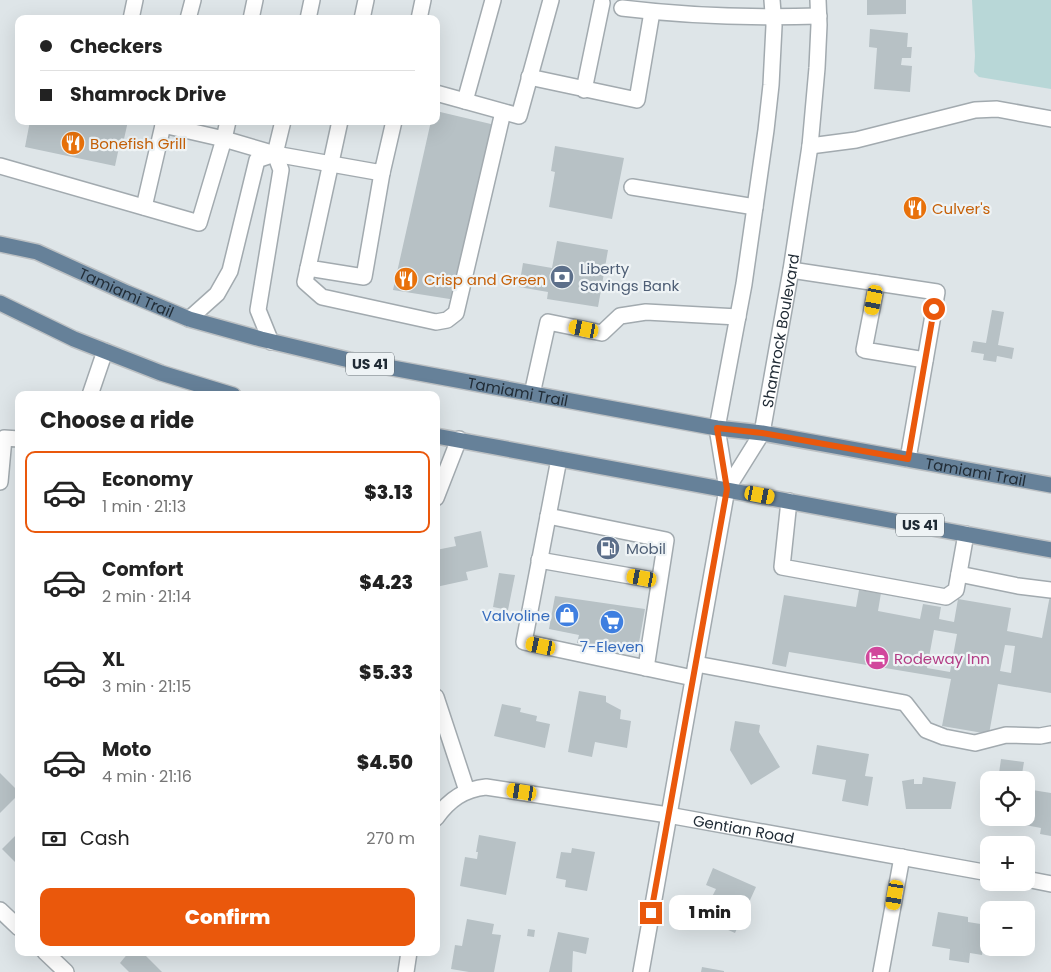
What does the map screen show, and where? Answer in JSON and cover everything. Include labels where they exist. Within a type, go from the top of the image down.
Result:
[{"type":"main road","name":"US 41","points":[[0,234],[37,252]]},
{"type":"main road","name":"Tamiami Trail","points":[[0,244],[37,252],[126,293],[189,318],[271,342],[349,360],[717,428],[762,433],[1051,485]]},
{"type":"main road","points":[[0,303],[74,339],[161,373],[218,391]]},
{"type":"main road","name":"US 41","points":[[440,437],[1051,550]]},
{"type":"street","points":[[132,15],[135,0]]},
{"type":"street","points":[[189,15],[192,0]]},
{"type":"street","points":[[251,15],[255,0]]},
{"type":"street","points":[[309,15],[312,0]]},
{"type":"street","points":[[363,15],[366,0]]},
{"type":"street","points":[[420,15],[424,0]]},
{"type":"street","points":[[465,101],[493,0]]},
{"type":"street","points":[[440,94],[519,116],[551,0]]},
{"type":"street","points":[[641,972],[727,489],[717,428],[738,317],[772,84],[772,0]]},
{"type":"street","name":"Shamrock Boulevard","points":[[727,489],[762,433],[791,270],[810,146],[817,68],[818,0]]},
{"type":"street","points":[[584,90],[597,2],[622,4],[652,12],[773,18],[819,16]]},
{"type":"street","points":[[529,77],[637,100],[652,12]]},
{"type":"street","points":[[810,146],[856,140],[975,110],[997,109],[1051,118]]},
{"type":"street","points":[[339,125],[306,282],[322,297],[436,322],[447,320],[456,313],[503,112]]},
{"type":"street","points":[[144,208],[164,125]]},
{"type":"street","points":[[172,125],[275,154],[382,174]]},
{"type":"street","points":[[0,166],[199,223],[227,125]]},
{"type":"street","points":[[271,342],[258,310],[281,170],[275,154],[282,125]]},
{"type":"street","points":[[308,268],[364,277],[382,174],[393,125]]},
{"type":"street","points":[[189,318],[217,294],[230,271],[258,160],[275,154]]},
{"type":"street","points":[[632,187],[755,207]]},
{"type":"street","points":[[791,270],[937,292],[908,459]]},
{"type":"street","points":[[877,283],[864,350],[925,360]]},
{"type":"street","points":[[532,394],[548,322],[602,333],[620,316],[646,312],[738,317]]},
{"type":"street","points":[[91,391],[105,351]]},
{"type":"street","points":[[0,482],[4,438],[15,439]]},
{"type":"street","points":[[440,488],[459,439]]},
{"type":"street","points":[[558,459],[524,642],[646,668],[694,671],[905,703],[926,730],[944,737],[975,743],[1006,735],[1040,736],[1051,734]]},
{"type":"street","points":[[789,500],[782,566],[946,597],[956,590],[966,534]]},
{"type":"street","points":[[548,516],[666,540],[646,668]]},
{"type":"street","points":[[539,560],[659,581]]},
{"type":"street","points":[[958,574],[1018,586],[1051,590]]},
{"type":"street","points":[[440,709],[467,791]]},
{"type":"street","name":"Gentian Road","points":[[440,812],[445,805],[460,794],[486,786],[668,815],[980,870]]},
{"type":"street","points":[[881,972],[902,857]]},
{"type":"street","points":[[1035,881],[1051,884]]},
{"type":"street","points":[[0,910],[15,924]]},
{"type":"street","points":[[49,956],[66,972]]},
{"type":"street","points":[[406,972],[408,956]]},
{"type":"shaded area","points":[[972,0],[1051,0],[1051,89],[979,77],[974,72]]},
{"type":"building","points":[[867,0],[906,0],[906,14],[867,15]]},
{"type":"building","points":[[870,29],[908,33],[907,47],[912,47],[911,58],[902,58],[901,65],[912,66],[910,92],[874,89],[877,48],[869,47]]},
{"type":"building","points":[[440,112],[495,125],[456,300],[393,290],[430,125],[440,125]]},
{"type":"building","name":"Bonefish Grill","points":[[29,125],[127,125],[124,139],[121,138],[115,166],[25,147]]},
{"type":"building","points":[[555,146],[624,158],[612,219],[549,207],[555,172],[551,171]]},
{"type":"building","name":"Liberty Savings Bank","points":[[557,241],[608,250],[598,307],[547,299],[548,292],[519,287],[523,263],[552,268]]},
{"type":"building","points":[[992,310],[1004,312],[998,345],[1014,348],[1012,359],[997,356],[996,362],[983,360],[984,354],[971,352],[973,341],[986,343]]},
{"type":"building","points":[[481,531],[488,567],[466,572],[468,580],[440,586],[440,549],[456,546],[454,537]]},
{"type":"building","points":[[499,573],[515,575],[508,610],[493,607]]},
{"type":"building","name":"Rodeway Inn","points":[[859,590],[881,593],[878,611],[920,619],[923,604],[941,607],[939,619],[954,622],[958,599],[1011,608],[1007,631],[1042,638],[1051,590],[1051,693],[998,684],[989,734],[942,726],[951,679],[789,652],[786,667],[772,664],[784,595],[856,607]],"holes":[[[934,630],[957,634],[950,672],[927,668]],[[1005,645],[1015,646],[1011,673],[1000,671]]]},
{"type":"building","name":"7-Eleven","points":[[555,596],[645,609],[637,654],[577,643],[579,635],[549,629]]},
{"type":"building","points":[[579,691],[606,696],[606,702],[621,710],[620,719],[631,721],[627,748],[595,742],[592,757],[568,752]]},
{"type":"building","points":[[502,704],[521,708],[520,712],[537,716],[536,721],[550,724],[545,748],[494,736]]},
{"type":"building","points":[[735,721],[760,725],[759,732],[780,767],[751,785],[730,750]]},
{"type":"building","points":[[817,745],[869,754],[865,776],[873,777],[868,806],[842,801],[846,780],[812,774]]},
{"type":"building","points":[[1001,759],[1024,762],[1022,771],[999,771]]},
{"type":"building","points":[[0,773],[15,788],[15,798],[0,813]]},
{"type":"building","points":[[923,777],[956,782],[951,809],[906,809],[902,781],[914,779],[914,784],[922,784]]},
{"type":"building","points":[[1035,790],[1051,793],[1051,836],[1040,834],[1041,828],[1030,826],[1035,826]]},
{"type":"building","points":[[479,835],[516,842],[506,895],[460,886],[465,857],[477,859],[478,852],[476,852]]},
{"type":"building","points":[[15,836],[15,862],[2,849]]},
{"type":"building","points":[[572,848],[595,852],[587,891],[565,887],[566,880],[556,878],[561,852],[571,853]]},
{"type":"building","points":[[713,868],[756,887],[735,933],[701,918],[716,889],[706,885]]},
{"type":"building","points":[[938,912],[968,917],[968,922],[980,924],[980,955],[970,953],[969,963],[949,960],[950,949],[932,946]]},
{"type":"building","points":[[467,919],[494,924],[492,934],[501,935],[494,972],[469,972],[451,969],[455,945],[462,946]]},
{"type":"building","points":[[528,929],[535,930],[534,937],[527,936]]},
{"type":"building","points":[[558,932],[589,938],[586,954],[573,951],[572,972],[549,972]]},
{"type":"building","points":[[126,956],[146,956],[162,972],[129,972],[120,963]]},
{"type":"building","points":[[702,967],[724,971],[724,972],[701,972]]},
{"type":"place","name":"Bonefish Grill","points":[[73,143]]},
{"type":"place","name":"Culver's","points":[[915,208]]},
{"type":"place","name":"Liberty Savings Bank","points":[[562,277]]},
{"type":"place","name":"Crisp and Green","points":[[406,279]]},
{"type":"place","name":"Mobil","points":[[608,548]]},
{"type":"place","name":"Valvoline","points":[[567,615]]},
{"type":"place","name":"7-Eleven","points":[[612,622]]},
{"type":"place","name":"Rodeway Inn","points":[[877,658]]},
{"type":"route","points":[[651,913],[727,489],[717,428],[762,433],[908,459],[934,309]]}]
